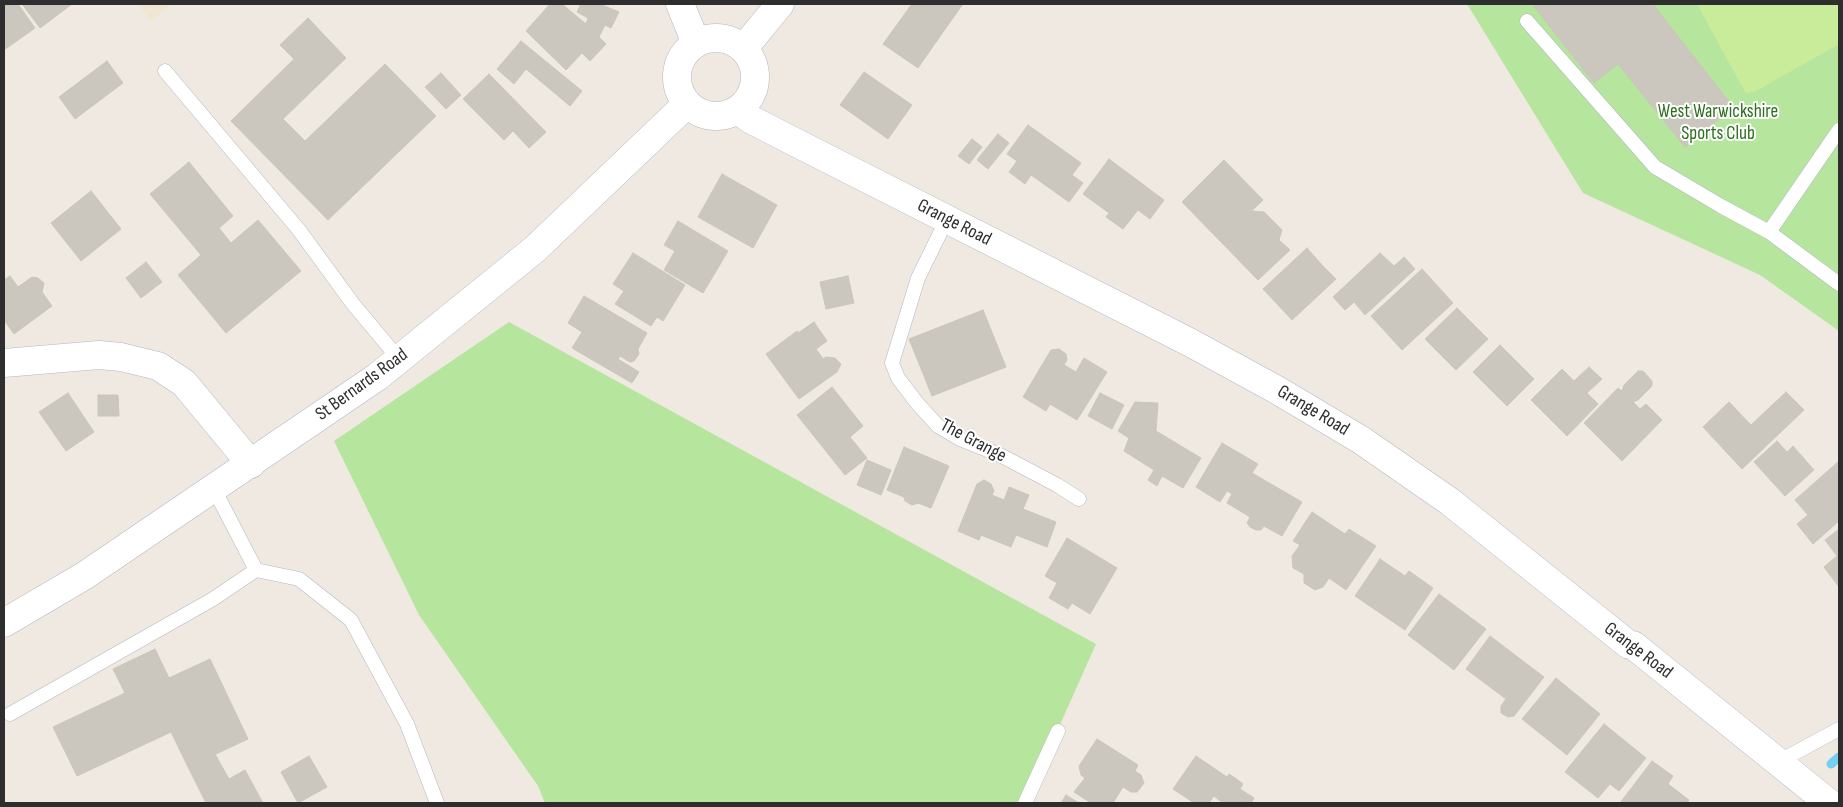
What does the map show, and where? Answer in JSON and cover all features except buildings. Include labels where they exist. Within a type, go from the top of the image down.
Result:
[{"type":"street","points":[[680,4],[696,43]]},
{"type":"street","points":[[744,48],[780,4]]},
{"type":"street","points":[[709,38],[733,41],[744,48],[752,59],[756,73],[755,84],[748,100],[738,110],[726,115],[704,115],[687,104],[678,86],[678,67],[684,54],[696,43],[709,38]]},
{"type":"street","name":"St Bernards Road","points":[[4,622],[84,576],[377,377],[534,249],[687,104]]},
{"type":"street","name":"Grange Road","points":[[738,110],[770,130],[1191,343],[1277,390],[1361,440],[1449,501],[1829,803]]},
{"type":"street","points":[[4,363],[99,355],[122,357],[158,366],[184,383],[251,464]]},
{"type":"lane","points":[[1527,21],[1656,167],[1769,232],[1839,284]]},
{"type":"lane","points":[[165,71],[299,230],[353,304],[399,359]]},
{"type":"lane","points":[[1769,232],[1839,130]]},
{"type":"lane","name":"The Grange","points":[[947,219],[918,278],[892,363],[898,378],[938,426],[960,439],[1000,456],[1058,485],[1079,499]]},
{"type":"lane","points":[[214,489],[256,570]]},
{"type":"lane","points":[[10,714],[214,599],[256,570],[299,579],[351,620],[407,724],[438,803]]},
{"type":"lane","points":[[1778,762],[1839,729]]},
{"type":"lane","points":[[1025,803],[1058,731]]},
{"type":"shaded area","points":[[138,4],[172,4],[151,21]]},
{"type":"green space","name":"West Warwickshire Sports Club","points":[[1467,4],[1839,4],[1839,331],[1760,275],[1583,193]]},
{"type":"green space","points":[[1697,4],[1839,4],[1839,44],[1758,90],[1746,94]]},
{"type":"green space","points":[[509,322],[1096,644],[1025,803],[545,803],[538,786],[419,615],[334,441]]},
{"type":"waterway","points":[[1831,764],[1839,757]]}]
